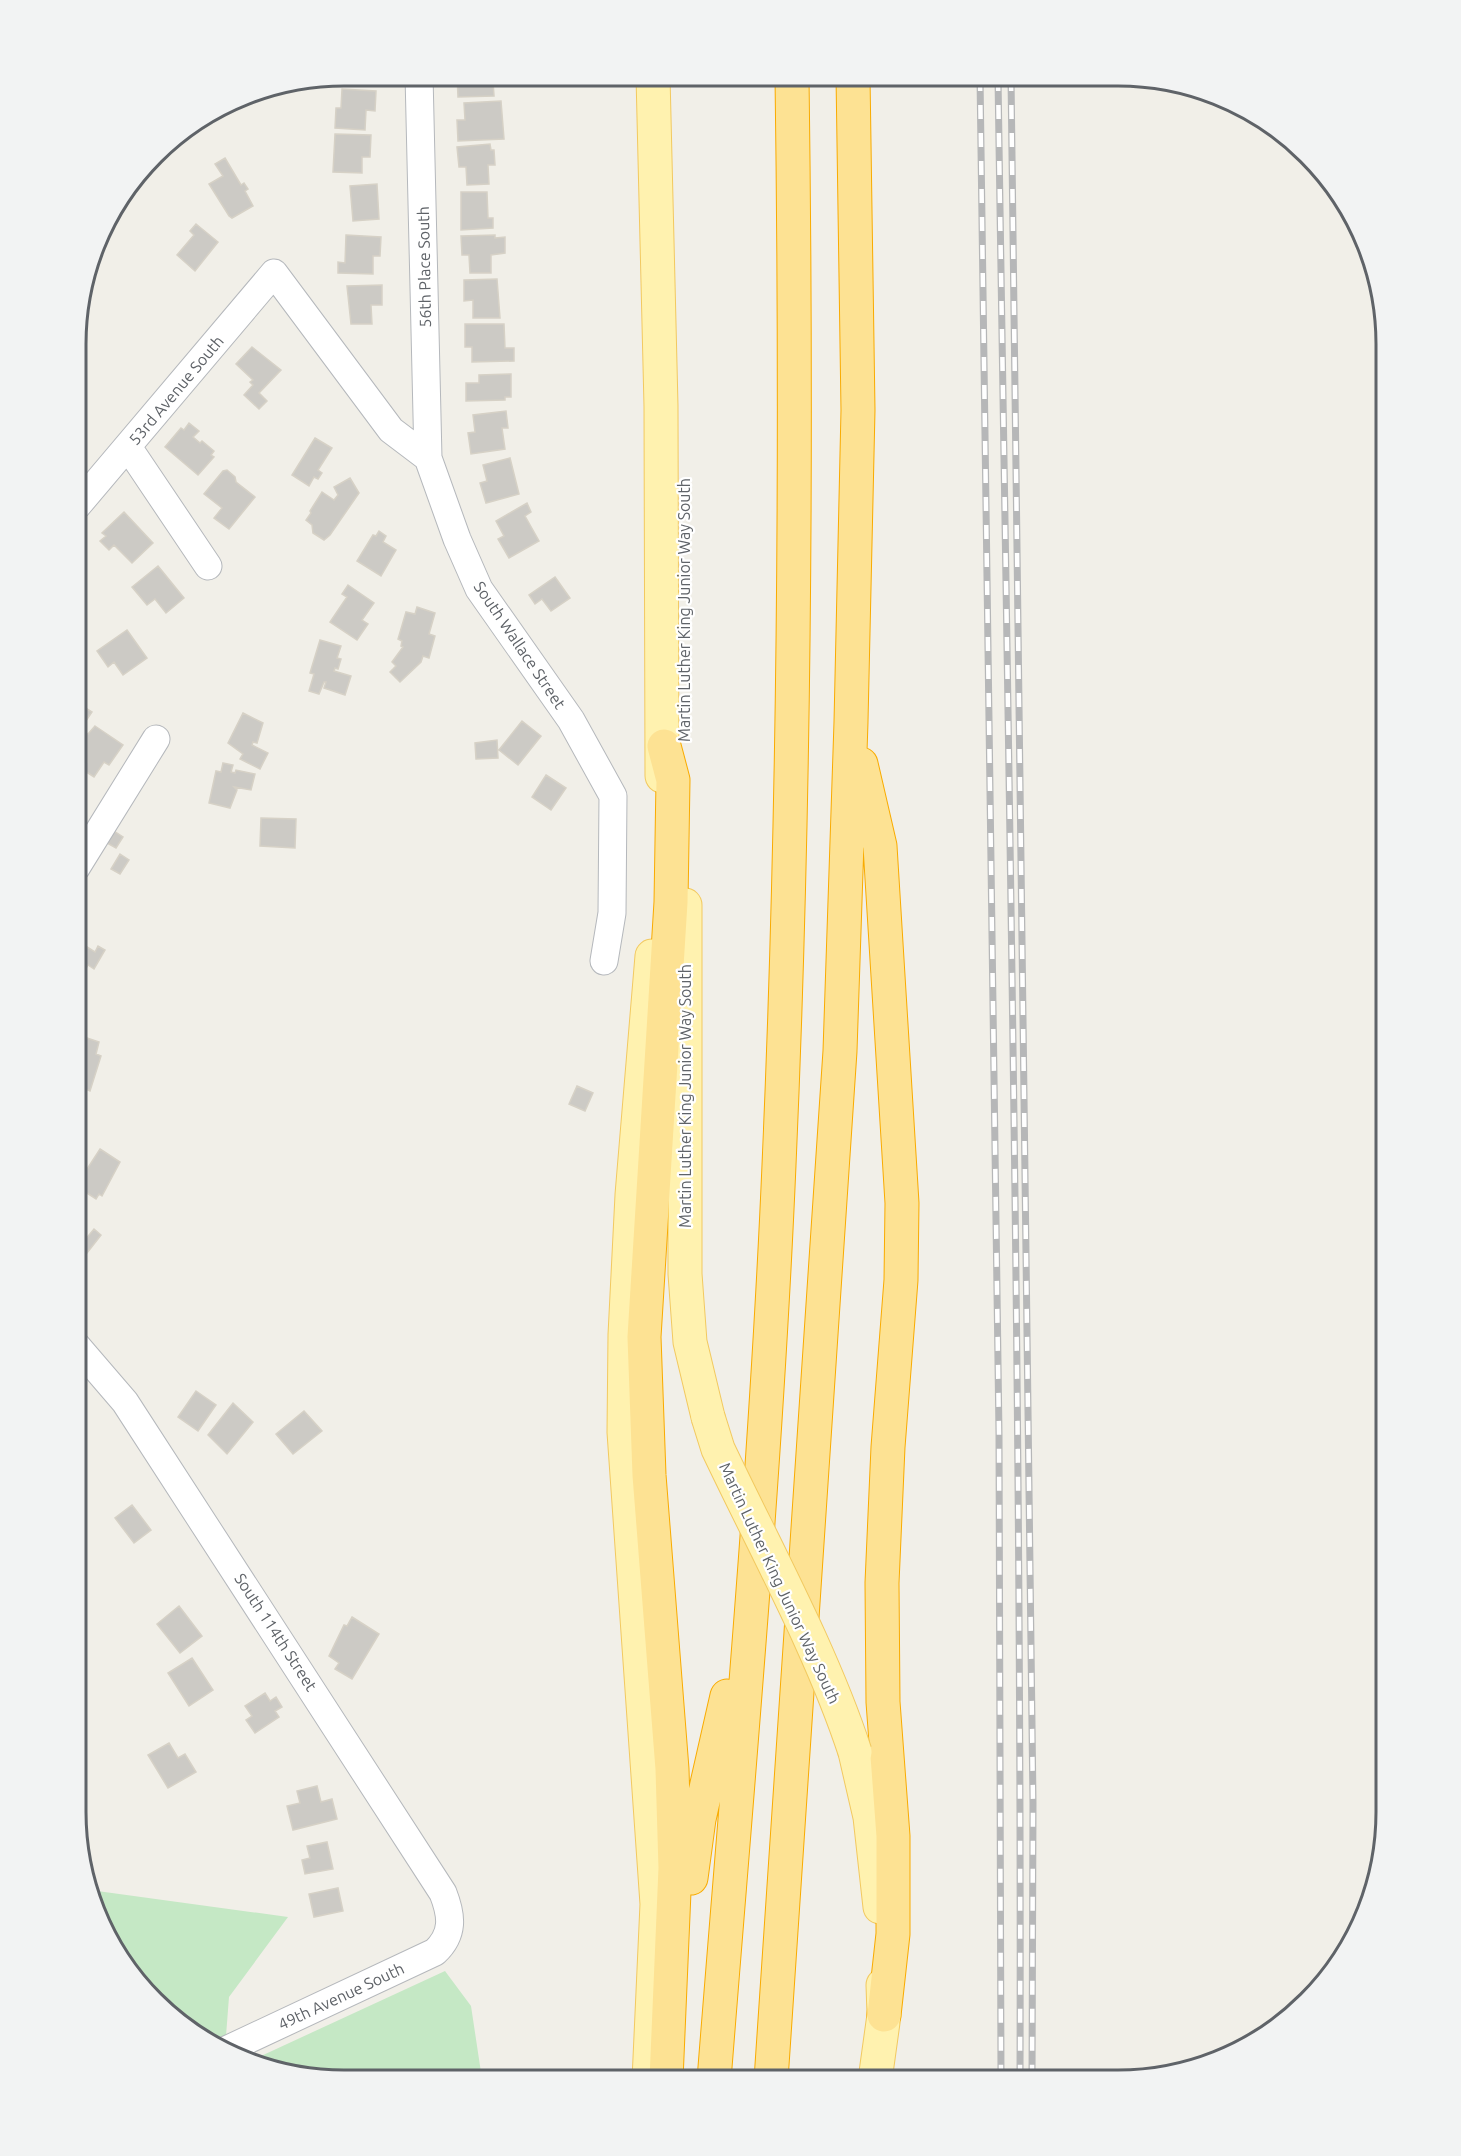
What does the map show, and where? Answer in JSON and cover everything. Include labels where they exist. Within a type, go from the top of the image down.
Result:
[{"type":"highway","points":[[715,2070],[753,1583],[779,1170],[792,810],[792,86]]},
{"type":"highway","points":[[772,2070],[840,1052],[858,410],[853,86]]},
{"type":"highway","points":[[851,722],[880,846],[902,1203],[901,1280],[888,1447],[882,1583],[883,1702],[893,1836],[893,1934],[884,2015]]},
{"type":"highway","points":[[664,746],[673,780],[671,902],[644,1338],[650,1475],[672,1769],[675,1868],[666,2070]]},
{"type":"highway","points":[[675,2070],[699,1819],[753,1583]]},
{"type":"main road","name":"Martin Luther King Junior Way South","points":[[649,2070],[657,1904],[624,1432],[625,1335],[632,1195],[651,969],[664,746],[661,406],[653,86]]},
{"type":"main road","name":"Martin Luther King Junior Way South","points":[[674,86],[685,550],[685,1274],[690,1342],[718,1449],[815,1653],[855,1752],[870,1817],[878,1871],[884,2015],[876,2070]]},
{"type":"street","name":"56th Place South","points":[[419,86],[428,458]]},
{"type":"street","name":"53rd Avenue South","points":[[86,496],[274,273],[391,430],[428,458]]},
{"type":"street","points":[[128,447],[208,566]]},
{"type":"street","name":"South Wallace Street","points":[[428,458],[456,538],[478,589],[571,720],[613,796],[612,913],[604,961]]},
{"type":"street","points":[[86,852],[156,739]]},
{"type":"street","name":"South 114th Street","points":[[86,1357],[125,1402],[233,1565],[443,1893],[449,1909],[449,1932]]},
{"type":"street","name":"49th Avenue South","points":[[234,2046],[435,1952],[445,1943],[449,1932]]},
{"type":"green space","points":[[98,1891],[288,1917],[229,1997],[226,2036],[219,2039],[200,2027],[173,2006],[150,1983],[120,1942]]},
{"type":"green space","points":[[445,1971],[471,2006],[481,2070],[327,2070],[293,2066],[260,2057]]},
{"type":"building","points":[[458,86],[493,86],[494,96],[458,97]]},
{"type":"building","points":[[342,89],[376,91],[375,111],[366,110],[365,130],[335,128],[336,108],[341,108]]},
{"type":"building","points":[[501,101],[504,139],[458,141],[457,120],[465,120],[464,103]]},
{"type":"building","points":[[335,134],[371,135],[370,157],[362,157],[362,173],[333,172]]},
{"type":"building","points":[[490,144],[491,150],[494,150],[495,165],[488,165],[489,184],[467,185],[466,167],[459,167],[457,147]]},
{"type":"building","points":[[225,158],[241,185],[244,183],[248,189],[245,191],[253,206],[232,218],[209,184],[223,176],[215,164]]},
{"type":"building","points":[[377,184],[379,219],[353,221],[350,186]]},
{"type":"building","points":[[461,192],[487,192],[488,218],[493,218],[493,228],[461,230]]},
{"type":"building","points":[[196,224],[218,242],[195,271],[177,255],[194,235],[190,231]]},
{"type":"building","points":[[346,235],[381,237],[380,256],[373,256],[373,274],[338,273],[338,262],[345,263]]},
{"type":"building","points":[[495,235],[495,238],[505,237],[505,253],[491,255],[491,273],[470,273],[469,255],[462,255],[461,236]]},
{"type":"building","points":[[497,279],[500,318],[473,318],[473,300],[464,301],[464,280]]},
{"type":"building","points":[[382,285],[382,305],[371,305],[372,324],[351,324],[347,286]]},
{"type":"building","points":[[465,324],[504,324],[505,348],[514,348],[514,361],[472,362],[472,347],[465,347]]},
{"type":"building","points":[[252,347],[281,370],[259,393],[267,401],[259,409],[244,395],[253,385],[250,382],[253,380],[236,364]]},
{"type":"building","points":[[511,374],[511,397],[505,397],[505,400],[466,401],[466,383],[479,383],[479,375]]},
{"type":"building","points":[[506,411],[508,428],[502,428],[505,449],[471,454],[468,433],[475,432],[473,415]]},
{"type":"building","points":[[189,423],[199,431],[193,437],[214,451],[211,455],[214,457],[198,475],[165,447],[181,428],[184,430]]},
{"type":"building","points":[[315,438],[332,448],[318,470],[322,473],[318,479],[314,477],[309,486],[292,475]]},
{"type":"building","points":[[510,458],[519,494],[486,503],[480,483],[487,481],[483,465]]},
{"type":"building","points":[[227,470],[235,477],[236,482],[255,497],[229,529],[214,518],[222,508],[204,494],[223,471]]},
{"type":"building","points":[[350,478],[359,493],[330,535],[324,540],[313,533],[312,525],[306,520],[322,492],[334,500],[338,495],[334,487]]},
{"type":"building","points":[[527,503],[531,512],[525,516],[539,541],[509,558],[498,539],[504,536],[496,521]]},
{"type":"building","points":[[124,512],[153,543],[132,563],[114,545],[109,550],[100,541],[106,536],[102,533]]},
{"type":"building","points":[[379,531],[386,536],[383,542],[396,550],[381,576],[357,561],[373,535],[376,536]]},
{"type":"building","points":[[158,566],[184,598],[166,613],[155,599],[147,605],[132,587]]},
{"type":"building","points":[[555,577],[570,598],[551,611],[542,599],[535,604],[529,595]]},
{"type":"building","points":[[348,585],[374,603],[362,620],[368,624],[357,640],[330,622],[347,597],[342,594]]},
{"type":"building","points":[[417,607],[435,613],[429,634],[435,636],[429,658],[423,656],[421,662],[400,682],[390,672],[396,666],[392,662],[403,647],[401,646],[402,641],[398,639],[406,612],[415,614]]},
{"type":"building","points":[[127,630],[147,658],[123,675],[114,662],[108,667],[97,651]]},
{"type":"building","points":[[320,640],[341,646],[337,658],[341,659],[338,669],[335,668],[334,671],[351,676],[345,695],[324,688],[326,682],[319,694],[309,691],[314,674],[310,673]]},
{"type":"building","points":[[86,708],[92,712],[86,721]]},
{"type":"building","points":[[243,713],[263,723],[257,743],[253,742],[252,745],[268,753],[260,769],[240,759],[243,754],[228,743]]},
{"type":"building","points":[[522,721],[541,736],[518,765],[499,750]]},
{"type":"building","points":[[95,726],[123,745],[109,765],[104,762],[94,777],[86,772],[86,733],[88,734]]},
{"type":"building","points":[[497,740],[498,758],[476,759],[475,743]]},
{"type":"building","points":[[223,763],[233,765],[231,772],[235,773],[236,770],[255,774],[251,790],[234,787],[237,790],[230,808],[209,803],[216,771],[221,772]]},
{"type":"building","points":[[546,775],[566,788],[551,810],[532,797]]},
{"type":"building","points":[[261,818],[296,819],[295,848],[260,846]]},
{"type":"building","points":[[114,831],[123,837],[116,848],[107,843]]},
{"type":"building","points":[[120,854],[129,860],[120,874],[111,869]]},
{"type":"building","points":[[86,946],[95,952],[98,946],[105,950],[94,969],[88,965],[86,968]]},
{"type":"building","points":[[86,1038],[99,1042],[96,1054],[101,1056],[90,1091],[86,1089]]},
{"type":"building","points":[[577,1086],[593,1093],[585,1111],[569,1104]]},
{"type":"building","points":[[100,1149],[120,1162],[102,1196],[99,1194],[96,1199],[86,1192],[86,1171]]},
{"type":"building","points":[[94,1229],[101,1235],[87,1253],[86,1239]]},
{"type":"building","points":[[196,1391],[216,1405],[198,1431],[178,1417]]},
{"type":"building","points":[[233,1403],[253,1422],[227,1454],[208,1435]]},
{"type":"building","points":[[304,1411],[322,1431],[293,1454],[276,1434]]},
{"type":"building","points":[[132,1505],[151,1530],[134,1543],[115,1518]]},
{"type":"building","points":[[179,1606],[202,1636],[180,1653],[157,1624]]},
{"type":"building","points":[[352,1617],[379,1634],[352,1679],[335,1669],[339,1663],[329,1656],[344,1625],[347,1626]]},
{"type":"building","points":[[192,1658],[213,1690],[189,1706],[168,1673]]},
{"type":"building","points":[[265,1693],[270,1701],[276,1697],[282,1707],[275,1711],[279,1717],[255,1733],[246,1720],[252,1716],[245,1706]]},
{"type":"building","points":[[169,1743],[178,1758],[185,1754],[196,1772],[168,1788],[148,1755]]},
{"type":"building","points":[[317,1786],[321,1802],[332,1799],[337,1819],[293,1830],[287,1806],[300,1803],[297,1791]]},
{"type":"building","points":[[327,1842],[333,1869],[305,1874],[302,1860],[310,1858],[307,1846]]},
{"type":"building","points":[[338,1888],[343,1911],[314,1917],[309,1894]]},
{"type":"railway","points":[[980,86],[999,1434],[1001,2070]]},
{"type":"railway","points":[[998,86],[1017,1330],[1020,2070]]},
{"type":"railway","points":[[1011,86],[1033,1803],[1032,2070]]}]
